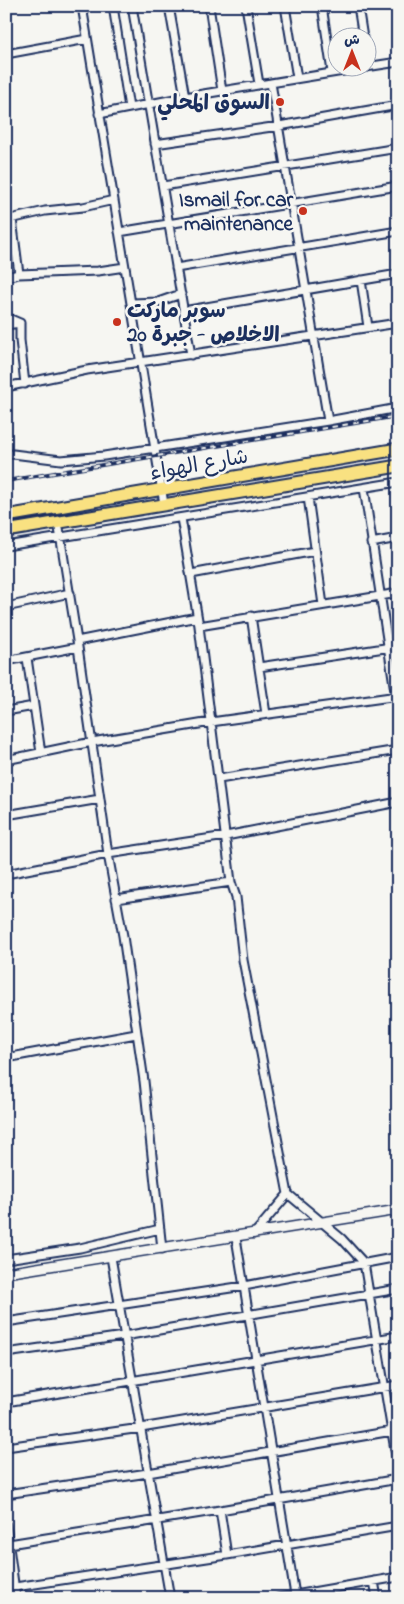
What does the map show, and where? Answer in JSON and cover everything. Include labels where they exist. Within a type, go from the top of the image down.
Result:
[{"type":"highway","name":"شارع الهواء","points":[[6,516],[398,449]]},
{"type":"highway","name":"شارع الهواء","points":[[6,531],[398,466]]},
{"type":"street","points":[[82,6],[164,504]]},
{"type":"street","points":[[113,6],[129,108]]},
{"type":"street","points":[[132,6],[170,225],[190,355]]},
{"type":"street","points":[[170,6],[185,97]]},
{"type":"street","points":[[209,6],[222,91]]},
{"type":"street","points":[[246,6],[259,84]]},
{"type":"street","points":[[285,6],[297,78]]},
{"type":"street","points":[[322,6],[326,32]]},
{"type":"street","points":[[358,6],[361,28]]},
{"type":"street","points":[[6,54],[87,39]]},
{"type":"street","points":[[376,64],[398,62]]},
{"type":"street","points":[[99,114],[326,73]]},
{"type":"street","points":[[271,82],[328,421]]},
{"type":"street","points":[[155,144],[278,126],[398,105]]},
{"type":"street","points":[[162,186],[398,148]]},
{"type":"street","points":[[120,232],[398,186]]},
{"type":"street","points":[[19,274],[9,219],[114,200]]},
{"type":"street","points":[[176,268],[398,231]]},
{"type":"street","points":[[6,277],[19,274],[70,273],[125,267]]},
{"type":"street","points":[[183,310],[398,274]]},
{"type":"street","points":[[361,280],[368,327]]},
{"type":"street","points":[[132,303],[158,302],[181,294]]},
{"type":"street","points":[[6,318],[20,323]]},
{"type":"street","points":[[20,323],[25,384]]},
{"type":"street","points":[[6,325],[20,323]]},
{"type":"street","points":[[6,387],[87,370],[398,323]]},
{"type":"street","points":[[6,455],[13,454],[61,460],[104,456],[328,421],[398,408]]},
{"type":"street","points":[[6,546],[398,482]]},
{"type":"street","points":[[364,488],[398,711]]},
{"type":"street","points":[[308,497],[323,604]]},
{"type":"street","points":[[181,518],[199,626],[231,882],[236,897],[243,960],[288,1194],[342,1239],[364,1263],[385,1387],[395,1431],[398,1468]]},
{"type":"street","points":[[58,522],[144,1081],[162,1249]]},
{"type":"street","points":[[372,543],[398,538]]},
{"type":"street","points":[[191,574],[315,551]]},
{"type":"street","points":[[6,607],[70,593]]},
{"type":"street","points":[[199,626],[398,593]]},
{"type":"street","points":[[251,616],[266,714]]},
{"type":"street","points":[[6,661],[27,658],[78,644],[197,617]]},
{"type":"street","points":[[258,667],[398,646]]},
{"type":"street","points":[[27,658],[41,754]]},
{"type":"street","points":[[6,760],[92,742],[211,722],[396,696]]},
{"type":"street","points":[[6,711],[34,706]]},
{"type":"street","points":[[219,779],[398,750]]},
{"type":"street","points":[[6,814],[100,798]]},
{"type":"street","points":[[6,874],[108,854],[226,836],[398,802]]},
{"type":"street","points":[[116,899],[231,882]]},
{"type":"street","points":[[6,1058],[136,1034]]},
{"type":"street","points":[[253,1235],[288,1194]]},
{"type":"street","points":[[6,1274],[236,1238],[398,1210]]},
{"type":"street","points":[[6,1259],[80,1248],[160,1229]]},
{"type":"street","points":[[236,1238],[295,1595]]},
{"type":"street","points":[[111,1257],[170,1598]]},
{"type":"street","points":[[6,1322],[244,1286],[398,1257]]},
{"type":"street","points":[[6,1353],[124,1336],[398,1289]]},
{"type":"street","points":[[6,1402],[398,1336]]},
{"type":"street","points":[[6,1447],[141,1428],[398,1385]]},
{"type":"street","points":[[6,1494],[272,1453],[395,1431]]},
{"type":"street","points":[[9,1544],[398,1479]]},
{"type":"street","points":[[220,1510],[227,1555]]},
{"type":"street","points":[[6,1525],[16,1598]]},
{"type":"street","points":[[16,1587],[227,1555],[398,1526]]},
{"type":"street","points":[[278,1598],[398,1577]]},
{"type":"street","points":[[374,1582],[377,1598]]},
{"type":"railway","points":[[6,481],[398,416]]},
{"type":"place","name":"السوق المحلي","points":[[280,102]]},
{"type":"place","name":"Ismail for car maintenance","points":[[303,211]]},
{"type":"place","name":"سوبر ماركت الاخلاص - جبرة 20","points":[[117,322]]}]
